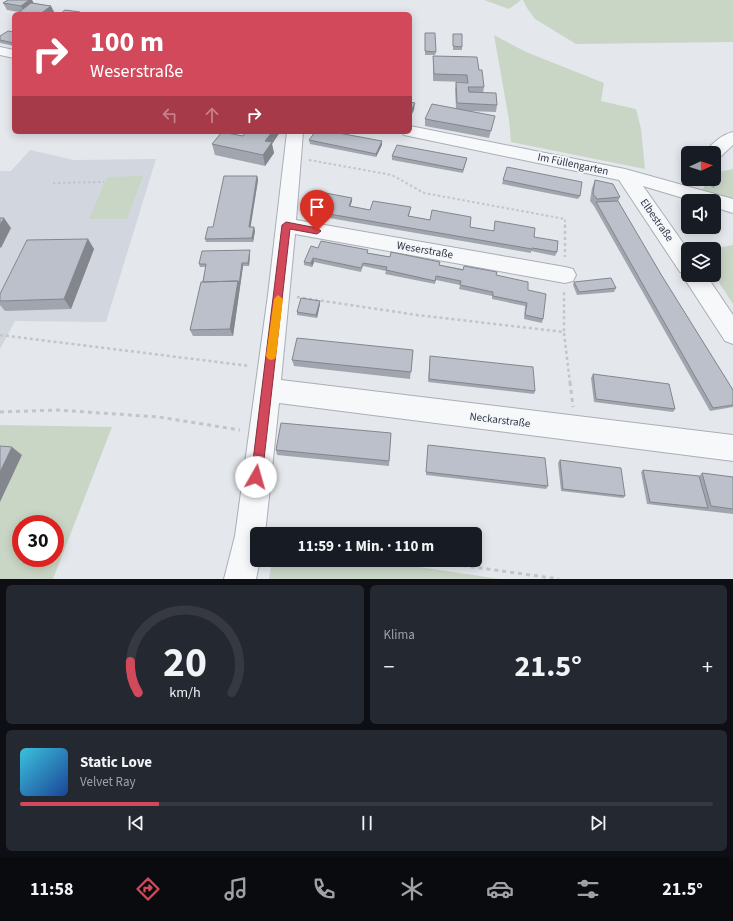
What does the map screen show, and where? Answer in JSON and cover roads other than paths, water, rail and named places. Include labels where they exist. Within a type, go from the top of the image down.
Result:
[{"type":"street","points":[[0,51],[12,54]]},
{"type":"street","name":"Im Füllengarten","points":[[412,131],[625,175],[681,185]]},
{"type":"street","points":[[240,579],[250,536],[279,295],[295,134]]},
{"type":"street","points":[[720,146],[733,137]]},
{"type":"street","name":"Elbestraße","points":[[625,175],[681,256]]},
{"type":"street","name":"Im Füllengarten","points":[[688,186],[733,206]]},
{"type":"street","name":"Weserstraße","points":[[286,225],[565,275]]},
{"type":"street","points":[[699,282],[733,334]]},
{"type":"street","name":"Neckarstraße","points":[[267,390],[733,448]]}]
